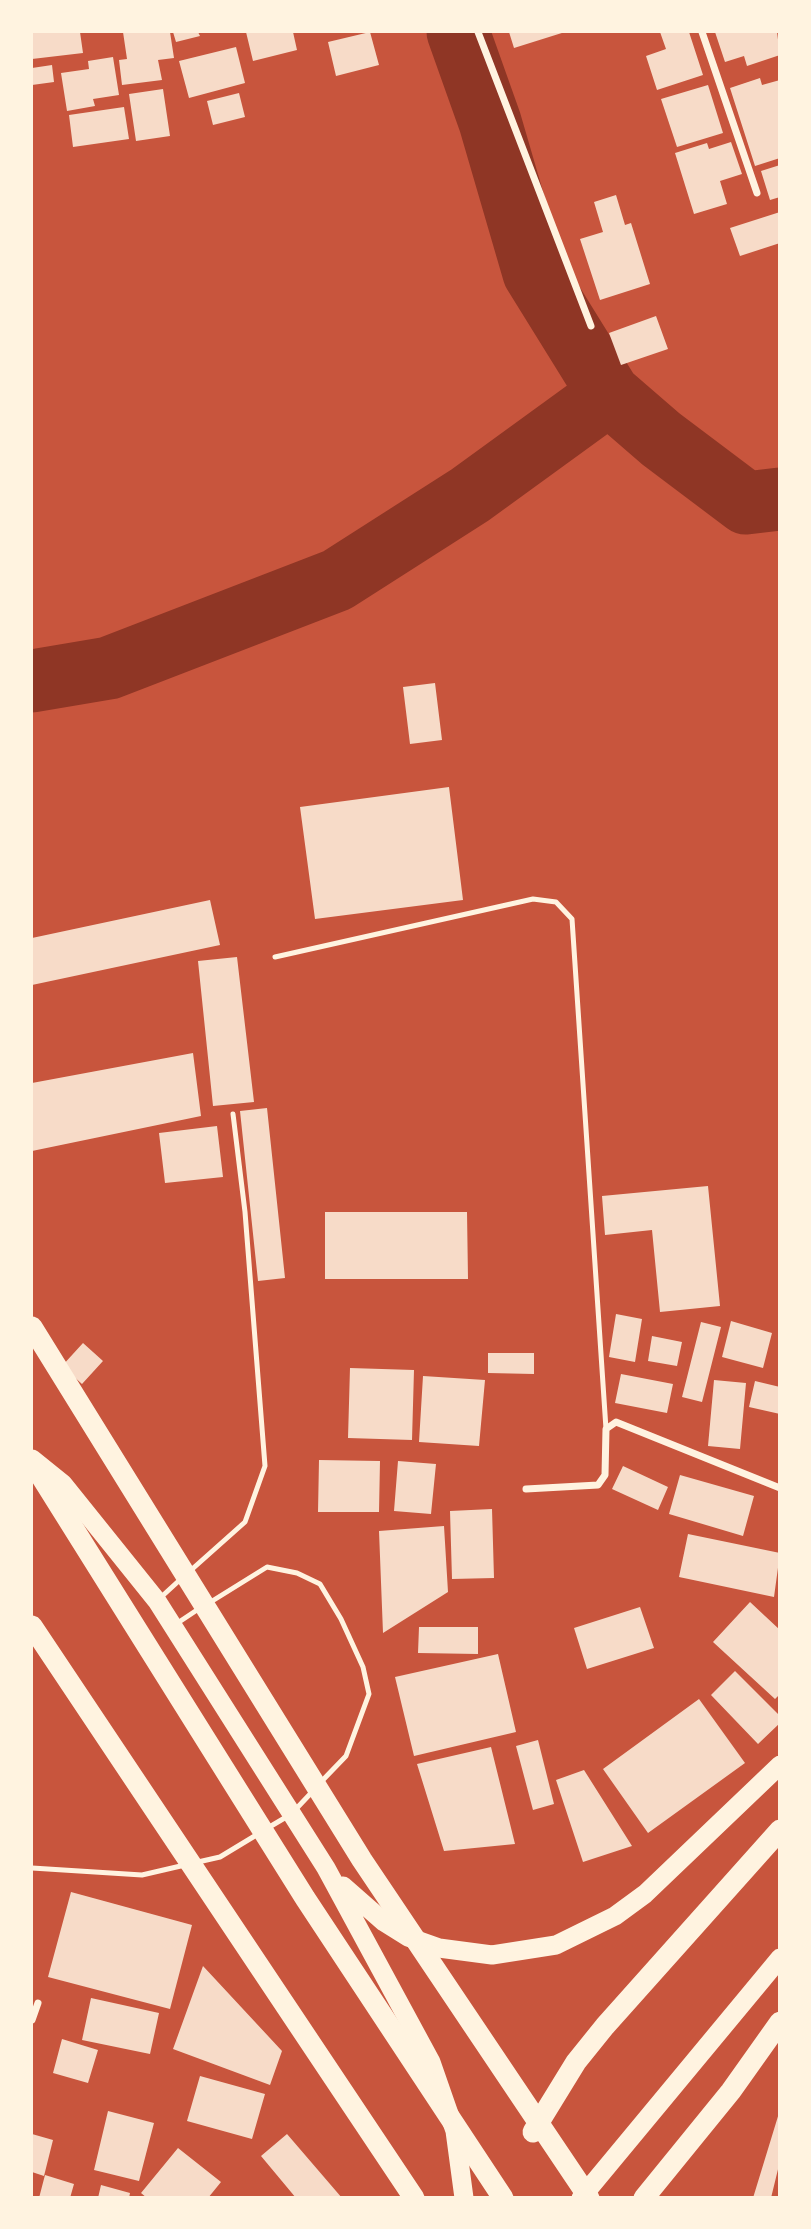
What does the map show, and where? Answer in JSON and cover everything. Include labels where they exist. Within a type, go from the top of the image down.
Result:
[{"type":"highway","points":[[32,1327],[362,1860],[589,2197]]},
{"type":"highway","points":[[32,1460],[63,1484],[157,1601],[326,1868],[431,2062],[455,2131],[464,2197]]},
{"type":"highway","points":[[32,1460],[305,1898],[503,2197]]},
{"type":"highway","points":[[32,1626],[415,2197]]},
{"type":"highway","points":[[326,1868],[358,1902],[408,1937],[464,1954],[492,1955],[556,1945],[615,1916],[679,1864],[779,1765]]},
{"type":"highway","points":[[533,2132],[576,2062],[604,2026],[779,1830]]},
{"type":"highway","points":[[581,2197],[779,1958]]},
{"type":"highway","points":[[644,2197],[731,2091],[779,2022]]},
{"type":"street","points":[[478,32],[591,326]]},
{"type":"street","points":[[702,32],[757,193]]},
{"type":"street","points":[[526,1489],[598,1485],[605,1475],[606,1429],[616,1422],[630,1425],[779,1488]]},
{"type":"street","points":[[32,2020],[38,2003]]},
{"type":"lane","points":[[275,957],[533,899],[556,902],[572,919],[606,1429]]},
{"type":"lane","points":[[157,1601],[245,1522],[265,1466],[245,1212],[233,1114]]},
{"type":"lane","points":[[32,1868],[142,1875],[220,1857],[292,1813],[346,1756],[369,1694],[363,1667],[341,1619],[320,1584],[298,1573],[267,1567],[173,1626]]},
{"type":"building","points":[[32,32],[80,32],[83,53],[32,59]]},
{"type":"building","points":[[123,32],[170,32],[174,58],[158,60],[162,80],[122,85],[119,60],[127,59]]},
{"type":"building","points":[[173,32],[198,32],[200,36],[176,42]]},
{"type":"building","points":[[246,32],[293,32],[297,50],[253,61]]},
{"type":"building","points":[[370,32],[379,65],[336,76],[328,42]]},
{"type":"building","points":[[509,32],[565,32],[514,48]]},
{"type":"building","points":[[660,32],[689,32],[703,75],[657,90],[646,56],[666,49]]},
{"type":"building","points":[[715,32],[777,32],[780,55],[747,66],[744,56],[725,62]]},
{"type":"building","points":[[236,47],[245,83],[189,98],[179,61]]},
{"type":"building","points":[[113,57],[119,95],[93,99],[95,106],[67,111],[61,73],[89,69],[88,61]]},
{"type":"building","points":[[52,65],[54,82],[32,85],[32,68]]},
{"type":"building","points":[[760,78],[762,85],[780,80],[780,158],[755,166],[730,88]]},
{"type":"building","points":[[708,85],[723,133],[677,147],[661,99]]},
{"type":"building","points":[[163,89],[170,136],[136,141],[129,94]]},
{"type":"building","points":[[239,93],[245,117],[213,125],[207,101]]},
{"type":"building","points":[[124,107],[129,139],[73,147],[69,115]]},
{"type":"building","points":[[731,142],[742,174],[720,181],[727,204],[694,214],[675,153],[707,143],[709,149]]},
{"type":"building","points":[[780,165],[780,197],[770,200],[761,171]]},
{"type":"building","points":[[616,195],[625,225],[631,223],[650,284],[600,300],[580,239],[603,232],[594,202]]},
{"type":"building","points":[[780,212],[780,243],[740,256],[730,228]]},
{"type":"building","points":[[656,316],[668,349],[621,365],[609,333]]},
{"type":"building","points":[[435,683],[442,740],[410,744],[403,687]]},
{"type":"building","points":[[449,787],[463,900],[315,919],[300,807]]},
{"type":"building","points":[[210,900],[220,945],[32,985],[32,938]]},
{"type":"building","points":[[237,957],[254,1102],[213,1106],[198,961]]},
{"type":"building","points":[[193,1053],[201,1116],[32,1151],[32,1083]]},
{"type":"building","points":[[267,1108],[285,1278],[258,1281],[240,1111]]},
{"type":"building","points":[[217,1126],[223,1177],[165,1183],[159,1133]]},
{"type":"building","points":[[708,1186],[720,1306],[660,1312],[652,1230],[605,1235],[602,1196]]},
{"type":"building","points":[[325,1212],[467,1212],[468,1279],[325,1279]]},
{"type":"building","points":[[616,1314],[642,1319],[635,1362],[609,1357]]},
{"type":"building","points":[[731,1321],[772,1333],[763,1368],[722,1357]]},
{"type":"building","points":[[701,1322],[721,1327],[702,1402],[682,1397]]},
{"type":"building","points":[[652,1336],[682,1342],[677,1366],[648,1361]]},
{"type":"building","points":[[83,1343],[103,1361],[82,1384],[62,1366]]},
{"type":"building","points":[[488,1353],[534,1353],[534,1374],[488,1373]]},
{"type":"building","points":[[350,1368],[414,1370],[412,1440],[348,1438]]},
{"type":"building","points":[[621,1374],[673,1384],[667,1413],[615,1403]]},
{"type":"building","points":[[423,1376],[485,1380],[479,1446],[419,1442]]},
{"type":"building","points":[[714,1380],[746,1383],[740,1449],[708,1446]]},
{"type":"building","points":[[755,1381],[780,1387],[780,1414],[749,1407]]},
{"type":"building","points":[[319,1460],[380,1461],[379,1512],[318,1512]]},
{"type":"building","points":[[398,1461],[436,1464],[431,1514],[394,1511]]},
{"type":"building","points":[[623,1466],[668,1487],[658,1510],[612,1489]]},
{"type":"building","points":[[680,1475],[754,1496],[743,1536],[669,1514]]},
{"type":"building","points":[[492,1509],[494,1578],[452,1579],[450,1511]]},
{"type":"building","points":[[444,1526],[448,1592],[383,1633],[379,1531]]},
{"type":"building","points":[[688,1534],[780,1553],[774,1597],[679,1577]]},
{"type":"building","points":[[750,1602],[780,1630],[780,1694],[775,1699],[713,1642]]},
{"type":"building","points":[[640,1607],[654,1648],[587,1669],[574,1628]]},
{"type":"building","points":[[419,1627],[478,1627],[478,1654],[418,1653]]},
{"type":"building","points":[[498,1654],[516,1732],[414,1756],[395,1677]]},
{"type":"building","points":[[735,1671],[780,1716],[780,1723],[758,1744],[711,1695]]},
{"type":"building","points":[[699,1699],[745,1763],[648,1833],[603,1769]]},
{"type":"building","points":[[538,1740],[554,1804],[533,1810],[516,1746]]},
{"type":"building","points":[[491,1747],[515,1844],[444,1851],[417,1764]]},
{"type":"building","points":[[584,1770],[632,1846],[583,1862],[556,1780]]},
{"type":"building","points":[[71,1892],[192,1925],[170,2009],[48,1977]]},
{"type":"building","points":[[203,1966],[282,2051],[270,2085],[173,2049]]},
{"type":"building","points":[[91,1998],[159,2013],[150,2054],[82,2040]]},
{"type":"building","points":[[62,2039],[98,2050],[88,2083],[53,2073]]},
{"type":"building","points":[[200,2076],[265,2094],[252,2139],[187,2121]]},
{"type":"building","points":[[108,2111],[154,2123],[139,2181],[94,2170]]},
{"type":"building","points":[[779,2113],[780,2161],[771,2198],[753,2198]]},
{"type":"building","points":[[32,2134],[53,2140],[44,2176],[32,2172]]},
{"type":"building","points":[[287,2134],[342,2198],[296,2198],[261,2156]]},
{"type":"building","points":[[178,2148],[221,2182],[208,2198],[147,2198],[141,2193]]},
{"type":"building","points":[[45,2175],[74,2184],[70,2198],[39,2198]]},
{"type":"building","points":[[101,2185],[130,2193],[129,2198],[98,2198]]},
{"type":"waterway","points":[[458,32],[490,122],[534,273],[609,394],[661,439],[746,503],[780,499]]},
{"type":"waterway","points":[[32,681],[109,668],[337,580],[470,495],[609,394]]}]
